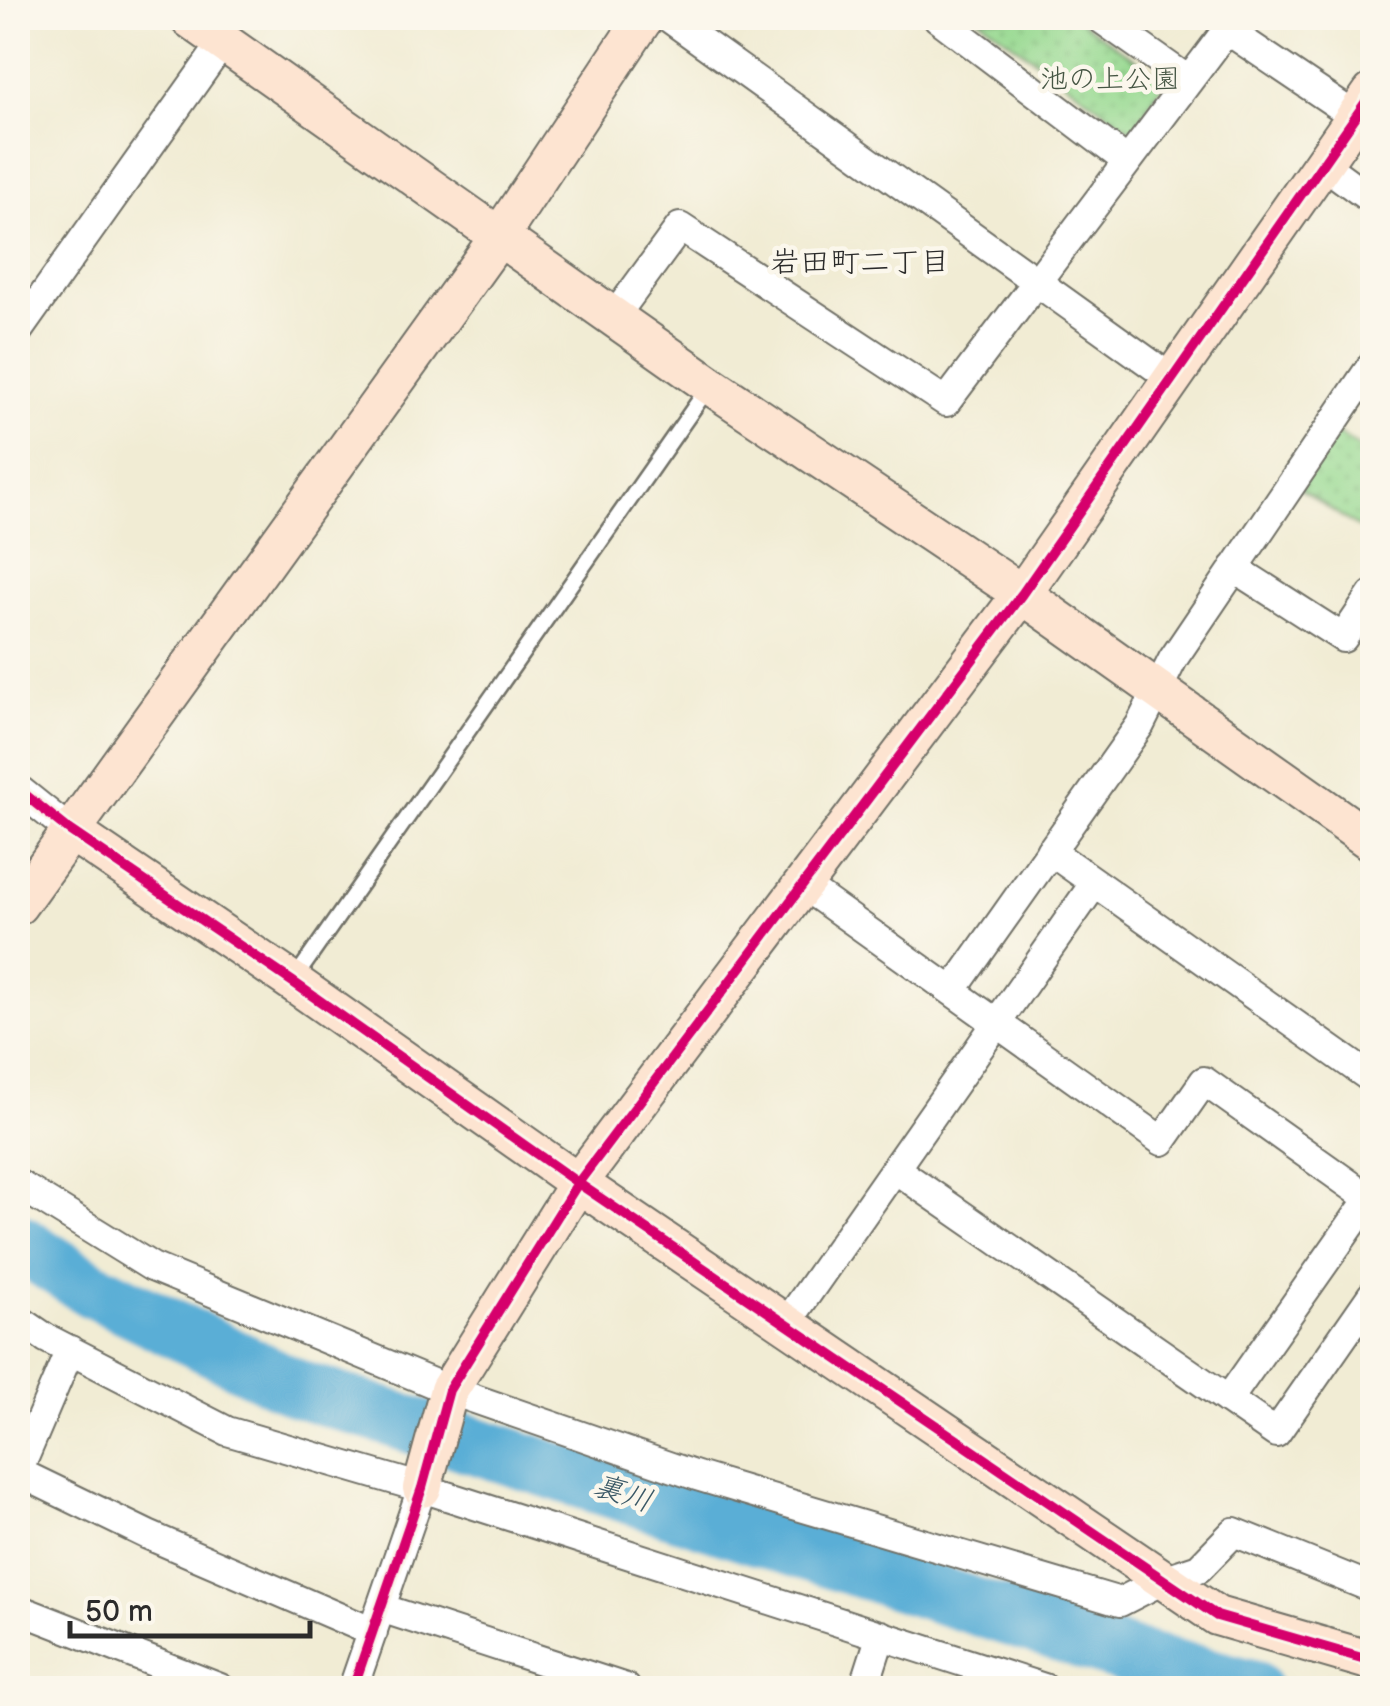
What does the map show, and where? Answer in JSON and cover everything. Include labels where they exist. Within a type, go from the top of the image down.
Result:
[{"type":"street","points":[[189,18],[710,384],[1022,594],[1372,842]]},
{"type":"street","points":[[18,905],[499,236],[644,18]]},
{"type":"street","points":[[669,18],[1172,379]]},
{"type":"street","points":[[938,18],[1128,160]]},
{"type":"street","points":[[1100,18],[1188,80]]},
{"type":"street","points":[[353,1688],[425,1476],[447,1396],[578,1184],[1022,594],[1364,105],[1227,30],[946,402],[680,228],[614,317]]},
{"type":"street","points":[[18,331],[224,41]]},
{"type":"street","points":[[1323,164],[1372,200]]},
{"type":"street","points":[[952,991],[1140,725],[1172,659],[1372,367]]},
{"type":"street","points":[[1234,568],[1343,638],[1369,607]]},
{"type":"street","points":[[18,789],[69,830],[578,1184],[1217,1616],[1372,1661]]},
{"type":"street","points":[[1050,852],[1372,1079]]},
{"type":"street","points":[[786,1324],[1094,884]]},
{"type":"street","points":[[803,885],[1162,1140],[1204,1081],[1371,1197],[1228,1400]]},
{"type":"street","points":[[894,1169],[1276,1433],[1372,1296]]},
{"type":"street","points":[[18,1184],[152,1267],[447,1396],[697,1476],[1120,1602],[1163,1580],[1199,1568],[1234,1532],[1372,1588]]},
{"type":"street","points":[[18,1319],[227,1431],[425,1476],[1044,1688]]},
{"type":"street","points":[[70,1350],[18,1472],[148,1535],[377,1620],[626,1688]]},
{"type":"street","points":[[18,1609],[220,1688]]},
{"type":"street","points":[[864,1688],[881,1634]]},
{"type":"lane","points":[[292,982],[710,384]]},
{"type":"green space","name":"池の上公園","points":[[978,18],[1076,18],[1165,80],[1133,132]]},
{"type":"green space","points":[[1334,431],[1372,457],[1372,537],[1299,488]]},
{"type":"waterway","name":"裏川","points":[[18,1242],[92,1289],[294,1387],[1132,1657],[1252,1688]]},
{"type":"cycle path","points":[[353,1688],[422,1488],[449,1390],[578,1183],[1022,594],[1372,93]]},
{"type":"cycle path","points":[[18,789],[69,830],[578,1183],[1217,1616],[1372,1661]]},
{"type":"district","name":"岩田町二丁目","points":[[860,262]]}]
